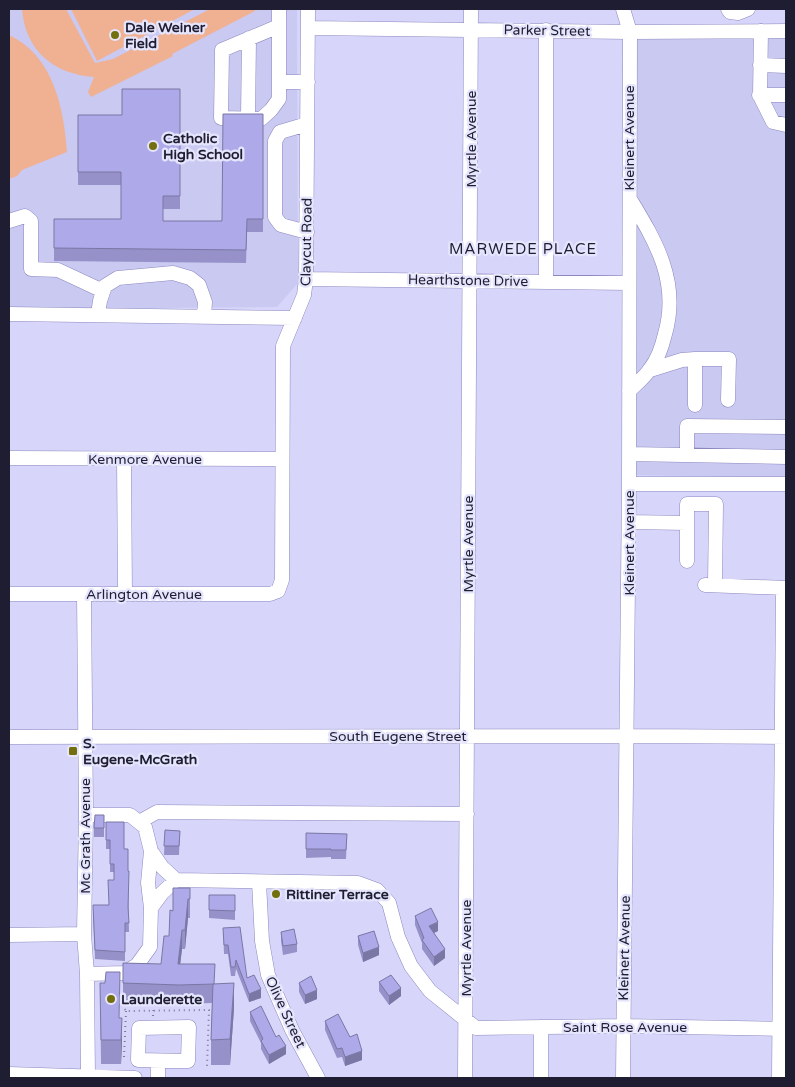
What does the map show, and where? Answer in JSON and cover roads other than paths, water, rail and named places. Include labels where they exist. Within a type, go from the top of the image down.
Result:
[{"type":"street","points":[[279,9],[279,26],[279,82],[279,99],[261,119],[223,118],[221,116],[222,50],[279,26]]},
{"type":"street","name":"Claycut Road","points":[[278,590],[282,580],[283,346],[304,296],[306,279],[308,9]]},
{"type":"street","name":"Myrtle Avenue","points":[[465,1078],[472,9]]},
{"type":"street","name":"Kleinert Avenue","points":[[623,9],[630,32],[628,736],[623,1078]]},
{"type":"street","points":[[736,31],[738,10]]},
{"type":"street","name":"Parker Street","points":[[308,28],[630,32],[786,31]]},
{"type":"street","points":[[546,30],[546,282]]},
{"type":"street","points":[[761,32],[760,95],[773,122],[786,125]]},
{"type":"street","points":[[248,119],[249,38]]},
{"type":"street","points":[[760,65],[786,66]]},
{"type":"street","points":[[279,82],[308,82]]},
{"type":"street","points":[[760,95],[786,95]]},
{"type":"street","points":[[307,124],[280,132],[275,141],[275,217],[281,225],[307,232]]},
{"type":"street","points":[[629,198],[651,233],[666,269],[669,288],[668,322],[660,353],[650,370],[629,391]]},
{"type":"street","points":[[9,221],[25,216],[31,221],[31,269],[58,270],[104,291]]},
{"type":"street","points":[[98,314],[105,286],[118,278],[173,274],[190,278],[199,286],[205,302],[204,316]]},
{"type":"street","name":"Hearthstone Drive","points":[[306,279],[629,283]]},
{"type":"street","points":[[9,314],[295,318]]},
{"type":"street","points":[[694,405],[695,359]]},
{"type":"street","points":[[650,370],[682,360],[729,359],[728,400]]},
{"type":"street","points":[[687,455],[687,426],[786,427]]},
{"type":"street","points":[[629,454],[786,457]]},
{"type":"street","name":"Kenmore Avenue","points":[[9,458],[282,459]]},
{"type":"street","points":[[124,458],[125,594]]},
{"type":"street","points":[[629,484],[786,484]]},
{"type":"street","points":[[687,484],[687,561]]},
{"type":"street","points":[[687,504],[716,504],[710,585],[785,588],[783,1029],[779,1078]]},
{"type":"street","points":[[629,522],[687,523]]},
{"type":"street","name":"Arlington Avenue","points":[[9,594],[270,594],[278,590]]},
{"type":"street","name":"Mc Grath Avenue","points":[[84,594],[86,815],[84,934],[87,974],[88,1078]]},
{"type":"street","name":"South Eugene Street","points":[[9,737],[784,737]]},
{"type":"street","points":[[139,822],[157,812],[467,814]]},
{"type":"street","points":[[86,815],[130,815],[145,827],[151,851],[148,883],[151,908],[150,947],[137,965],[124,973],[87,974]]},
{"type":"street","points":[[151,851],[162,867],[176,880],[358,883],[377,890],[389,904],[398,936],[411,966],[430,991],[466,1022]]},
{"type":"street","points":[[151,908],[162,893],[176,880]]},
{"type":"street","name":"Olive Street","points":[[258,882],[262,941],[268,975],[292,1030],[318,1078]]},
{"type":"street","points":[[9,935],[84,934]]},
{"type":"street","name":"Saint Rose Avenue","points":[[466,1022],[476,1028],[623,1026],[783,1029]]},
{"type":"street","points":[[541,1027],[541,1078]]},
{"type":"street","points":[[158,1061],[158,1078]]},
{"type":"street","points":[[18,1075],[135,1078]]},
{"type":"place","name":"Dale Weiner Field","points":[[115,35]]},
{"type":"place","name":"Catholic High School","points":[[153,146]]},
{"type":"place","name":"S. Eugene-McGrath","points":[[73,751]]},
{"type":"place","name":"Rittiner Terrace","points":[[276,894]]},
{"type":"place","name":"Launderette","points":[[111,999]]},
{"type":"district","name":"MARWEDE PLACE","points":[[523,249]]}]
